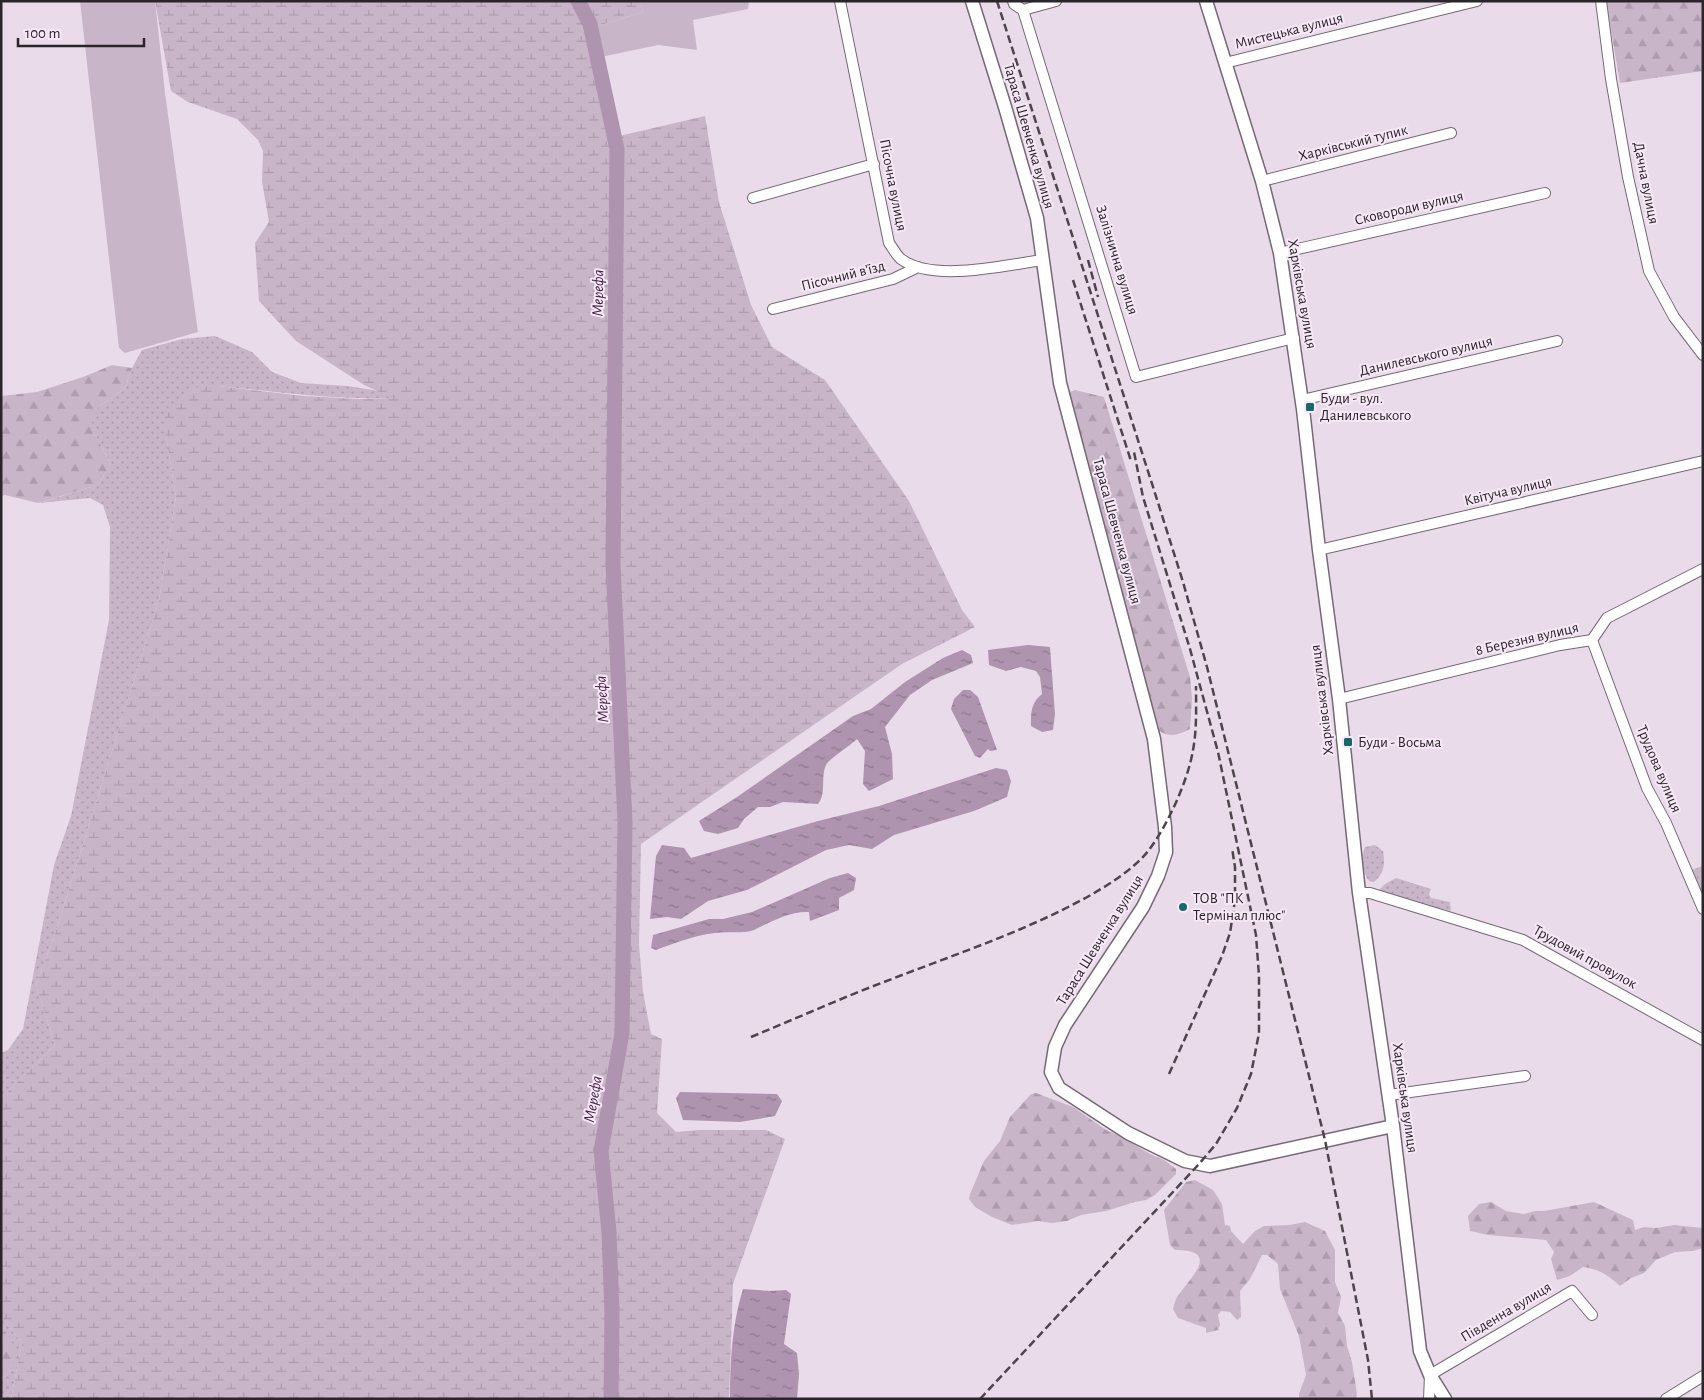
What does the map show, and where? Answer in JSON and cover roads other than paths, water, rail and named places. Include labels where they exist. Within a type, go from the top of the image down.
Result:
[{"type":"street","name":"Пісочна вулиця","points":[[840,1],[889,243],[900,258],[918,268],[949,272],[1043,260]]},
{"type":"street","name":"Тараса Шевченка вулиця","points":[[972,1],[1005,107],[1036,218],[1060,383],[1154,739],[1166,852],[1158,876],[1143,907],[1065,1025],[1055,1047],[1051,1072],[1059,1088],[1128,1133],[1185,1161],[1210,1166],[1393,1126]]},
{"type":"street","points":[[1014,1],[1014,4],[1024,10],[1056,1]]},
{"type":"street","name":"Харківська вулиця","points":[[1206,1],[1262,181],[1280,253],[1302,400],[1319,550],[1339,699],[1359,893],[1393,1126],[1420,1350],[1430,1375],[1445,1399]]},
{"type":"street","name":"Мистецька вулиця","points":[[1225,63],[1432,6],[1477,1]]},
{"type":"street","name":"Дачна вулиця","points":[[1601,1],[1611,80],[1628,177],[1648,272],[1674,317],[1703,355]]},
{"type":"street","name":"Залізнична вулиця","points":[[1024,10],[1136,377],[1294,338]]},
{"type":"street","name":"Харківський тупик","points":[[1262,181],[1451,133]]},
{"type":"street","points":[[753,198],[874,164]]},
{"type":"street","name":"Сковороди вулиця","points":[[1280,253],[1544,193]]},
{"type":"street","name":"Пісочний в’їзд","points":[[773,309],[893,279],[918,268]]},
{"type":"street","name":"Данилевського вулиця","points":[[1302,400],[1556,341]]},
{"type":"street","name":"Квітуча вулиця","points":[[1319,550],[1703,461]]},
{"type":"street","name":"8 Березня вулиця","points":[[1339,699],[1550,647],[1592,640],[1607,618],[1703,569]]},
{"type":"street","name":"Трудова вулиця","points":[[1592,640],[1647,788],[1666,824],[1703,910]]},
{"type":"street","name":"Трудовий провулок","points":[[1359,893],[1370,893],[1523,940],[1703,1040]]},
{"type":"street","points":[[1388,1095],[1525,1076]]},
{"type":"street","name":"Південна вулиця","points":[[1430,1375],[1572,1291],[1592,1315]]},
{"type":"street","points":[[1428,1399],[1430,1375]]},
{"type":"street","points":[[1666,1399],[1703,1376]]},
{"type":"water","points":[[1028,645],[1050,647],[1055,714],[1053,730],[1042,732],[1031,726],[1032,708],[1042,694],[1040,677],[1036,671],[1021,667],[1006,671],[989,665],[988,650]]},
{"type":"water","points":[[962,650],[971,655],[973,663],[932,680],[910,695],[885,727],[892,754],[893,779],[869,791],[863,784],[865,751],[857,739],[826,765],[823,775],[822,795],[818,804],[783,802],[770,807],[758,807],[744,819],[738,828],[718,834],[704,831],[699,821],[737,797],[853,716],[871,709],[905,682],[943,658]]},
{"type":"water","points":[[963,690],[970,690],[978,697],[997,750],[990,751],[988,749],[980,758],[975,756],[951,709],[954,699]]},
{"type":"water","points":[[996,768],[1007,770],[1011,781],[1007,797],[974,811],[894,835],[872,849],[849,845],[826,850],[747,890],[708,901],[681,919],[667,917],[650,919],[656,856],[662,845],[684,848],[691,858],[818,821],[879,806]]},
{"type":"water","points":[[848,873],[856,878],[854,890],[839,898],[839,910],[810,921],[809,912],[794,913],[750,931],[708,934],[656,950],[651,948],[653,935],[709,919],[723,919],[752,912],[830,878]]},
{"type":"water","points":[[680,1092],[777,1094],[782,1101],[775,1116],[740,1122],[683,1120],[676,1098]]},
{"type":"water","points":[[743,1289],[786,1290],[791,1294],[784,1344],[797,1353],[799,1374],[797,1399],[730,1399],[732,1343]]},
{"type":"waterway","name":"Мерефа","points":[[578,1],[590,24],[617,149],[613,564],[625,822],[622,1033],[601,1151],[609,1232],[612,1313],[611,1399]]},
{"type":"railway","points":[[997,1],[1154,490],[1207,667],[1325,1140],[1368,1360],[1372,1399]]},
{"type":"railway","points":[[1088,260],[1098,297]]},
{"type":"railway","points":[[1073,280],[1131,461]]},
{"type":"railway","points":[[980,1399],[1216,1144],[1237,1108],[1251,1074],[1259,1033],[1259,976],[1256,935],[1218,752],[1190,649],[1143,497],[1134,452]]},
{"type":"railway","points":[[751,1037],[850,995],[1039,921],[1089,896],[1129,870],[1143,857],[1156,840],[1170,816],[1182,789],[1194,742],[1196,686]]},
{"type":"railway","points":[[1169,1074],[1222,956],[1230,933],[1235,900],[1235,867],[1232,848]]},
{"type":"place","name":"Буди - вул. Данилевського","points":[[1310,407]]},
{"type":"place","name":"Буди - Восьма","points":[[1348,742]]},
{"type":"place","name":"ТОВ \"ПК Термінал плюс\"","points":[[1183,907]]}]
